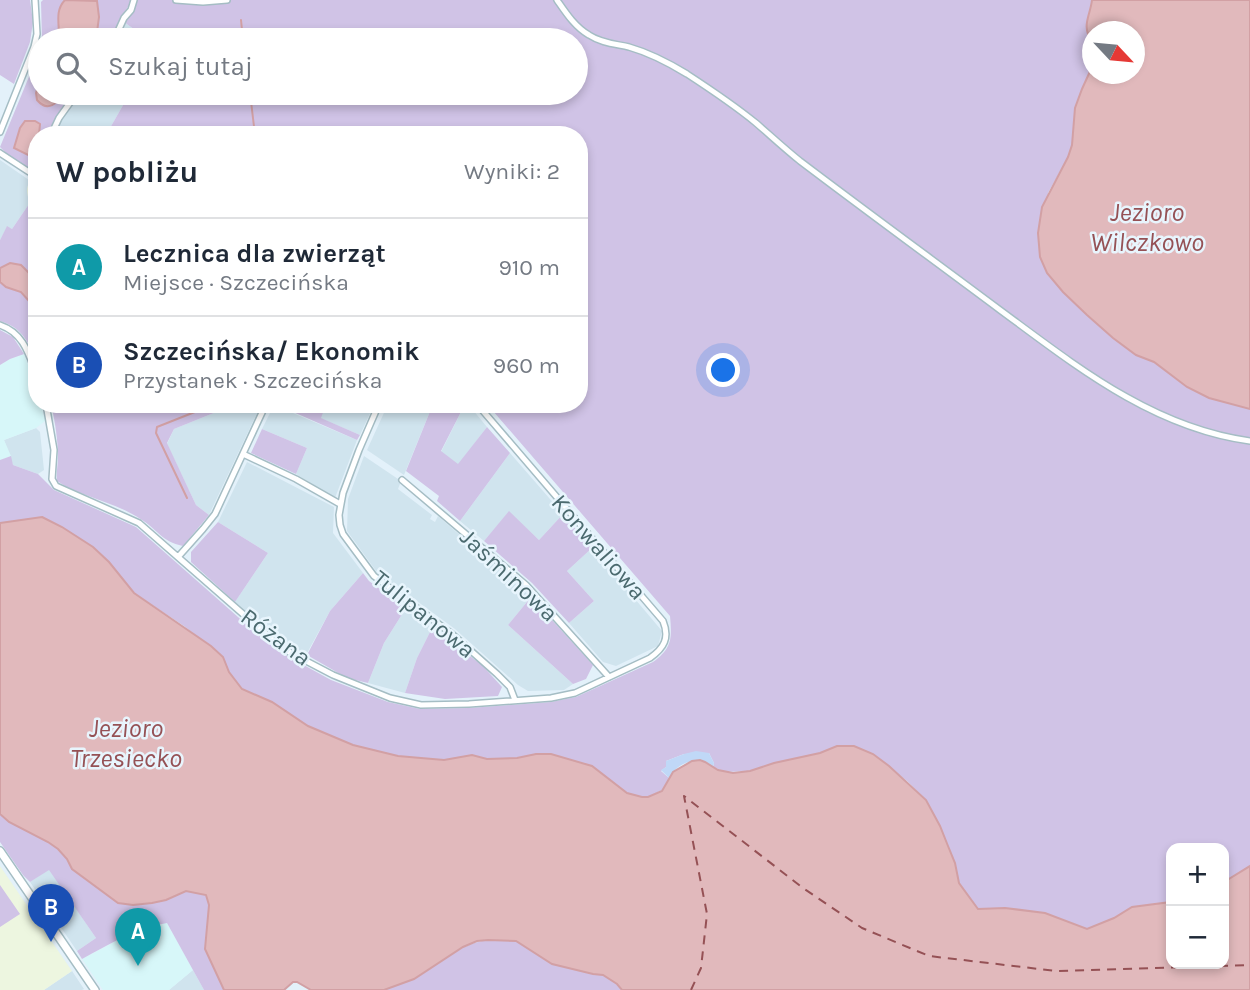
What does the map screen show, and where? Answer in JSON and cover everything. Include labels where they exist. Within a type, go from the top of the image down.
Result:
[{"type":"street","points":[[35,0],[37,28]]},
{"type":"street","points":[[119,28],[134,0]]},
{"type":"street","points":[[176,0],[227,0]]},
{"type":"street","points":[[557,0],[580,28]]},
{"type":"street","points":[[588,35],[653,56],[687,74],[756,124],[839,191],[1070,362],[1135,402],[1186,426],[1213,435],[1250,441]]},
{"type":"street","points":[[0,132],[28,62]]},
{"type":"street","points":[[55,126],[68,105]]},
{"type":"street","points":[[0,152],[28,171]]},
{"type":"street","points":[[0,325],[14,332],[22,340],[28,354]]},
{"type":"street","name":"Różana","points":[[48,413],[53,445],[51,477],[54,483],[133,520],[149,531],[275,642],[333,675],[390,698],[421,705],[551,698],[575,693],[609,677]]},
{"type":"street","points":[[178,557],[213,517],[262,413]]},
{"type":"street","name":"Tulipanowa","points":[[375,413],[343,493],[340,525],[343,534],[374,576],[452,634],[510,687],[515,700]]},
{"type":"street","name":"Konwaliowa","points":[[485,413],[663,621],[666,641],[659,651],[609,677]]},
{"type":"street","points":[[243,454],[341,504]]},
{"type":"street","name":"Jaśminowa","points":[[402,480],[526,585],[609,677]]},
{"type":"street","points":[[0,851],[95,990]]},
{"type":"shaded area","points":[[0,0],[30,0],[32,28],[28,28],[28,47],[14,84],[0,75]]},
{"type":"shaded area","points":[[130,0],[130,4],[116,28],[42,28],[41,2]]},
{"type":"shaded area","points":[[137,0],[1092,0],[1087,21],[1082,21],[1082,84],[1084,84],[1075,108],[1072,145],[1048,193],[1087,315],[1136,355],[1154,362],[1187,387],[1209,398],[1250,409],[1250,866],[1229,879],[1229,843],[1166,843],[1166,903],[1132,907],[1087,929],[1034,912],[978,909],[959,883],[955,863],[926,800],[873,754],[837,746],[750,771],[725,772],[713,767],[709,753],[684,754],[666,761],[666,767],[661,771],[669,778],[662,790],[642,797],[627,793],[592,766],[551,754],[487,759],[471,755],[444,760],[398,756],[353,745],[308,726],[272,702],[242,689],[229,672],[223,657],[184,626],[134,593],[93,547],[62,527],[42,517],[0,523],[0,460],[11,456],[13,465],[38,474],[54,490],[136,527],[280,652],[331,680],[388,702],[420,709],[551,702],[576,697],[653,662],[664,652],[669,642],[670,616],[495,413],[588,413],[588,126],[111,126],[123,105],[588,105],[588,28],[132,28],[124,22],[135,8]]},
{"type":"shaded area","points":[[124,22],[132,28],[121,28]]},
{"type":"shaded area","points":[[28,79],[28,105],[65,105],[52,126],[28,126],[28,167],[0,147]]},
{"type":"shaded area","points":[[72,105],[123,105],[111,126],[59,126]]},
{"type":"shaded area","points":[[0,160],[28,179],[28,205],[12,229],[7,227],[0,240]]},
{"type":"shaded area","points":[[28,205],[28,271],[10,263],[0,268],[0,240],[7,226],[12,229]]},
{"type":"shaded area","points":[[0,282],[21,292],[28,300],[28,343],[14,327],[0,321]]},
{"type":"shaded area","points":[[0,330],[13,337],[24,354],[0,365]]},
{"type":"shaded area","points":[[24,354],[28,365],[28,413],[43,413],[45,421],[36,428],[4,440],[11,456],[0,460],[0,365]]},
{"type":"shaded area","points":[[53,413],[214,413],[174,429],[167,443],[196,505],[209,515],[183,546],[165,538],[132,514],[57,481]]},
{"type":"shaded area","points":[[214,413],[257,413],[209,515],[196,505],[167,444],[174,429]]},
{"type":"shaded area","points":[[270,413],[293,413],[357,440],[335,498],[296,474],[307,448],[262,429]]},
{"type":"shaded area","points":[[296,413],[323,413],[321,418],[360,435],[357,440]]},
{"type":"shaded area","points":[[322,413],[370,413],[360,435],[320,418]]},
{"type":"shaded area","points":[[384,413],[429,413],[404,475],[367,450]]},
{"type":"shaded area","points":[[429,413],[460,413],[441,451],[458,464],[487,427],[510,453],[460,521],[437,501],[439,496],[406,471]]},
{"type":"shaded area","points":[[460,413],[475,413],[487,427],[458,465],[441,452]]},
{"type":"shaded area","points":[[36,428],[40,432],[44,470],[38,474],[13,465],[4,440]]},
{"type":"shaded area","points":[[262,429],[307,448],[296,474],[251,453]]},
{"type":"shaded area","points":[[510,453],[563,514],[539,540],[509,512],[484,541],[460,521]]},
{"type":"shaded area","points":[[364,456],[401,481],[398,489],[432,515],[430,519],[435,522],[438,516],[531,597],[508,625],[573,684],[564,690],[528,691],[455,629],[376,571],[347,531],[348,499]]},
{"type":"shaded area","points":[[247,462],[334,507],[333,533],[363,573],[330,611],[306,655],[276,638],[235,602],[268,553],[218,522]]},
{"type":"shaded area","points":[[509,511],[539,540],[563,514],[592,548],[567,571],[594,601],[569,623],[532,583],[484,541]]},
{"type":"shaded area","points":[[218,522],[268,553],[235,602],[191,562],[191,552]]},
{"type":"shaded area","points":[[592,548],[662,631],[658,646],[616,666],[603,662],[569,623],[594,601],[567,571]]},
{"type":"shaded area","points":[[363,573],[369,581],[406,608],[384,643],[368,683],[347,678],[307,655],[330,611]]},
{"type":"shaded area","points":[[531,597],[593,665],[586,679],[573,684],[508,625]]},
{"type":"shaded area","points":[[406,608],[432,628],[417,658],[405,693],[368,683],[384,643]]},
{"type":"shaded area","points":[[432,628],[482,665],[502,687],[498,696],[445,699],[405,693],[417,658]]},
{"type":"shaded area","points":[[0,814],[9,822],[58,849],[72,869],[118,903],[152,903],[203,878],[247,990],[204,990],[167,923],[134,933],[82,959],[77,951],[96,938],[49,870],[30,882],[23,875],[0,842]]},
{"type":"shaded area","points":[[0,866],[72,971],[44,990],[0,990]]},
{"type":"shaded area","points":[[49,869],[96,938],[77,951],[30,882]]},
{"type":"shaded area","points":[[0,885],[20,914],[0,927]]},
{"type":"shaded area","points":[[167,923],[193,970],[169,990],[103,990],[82,959],[135,931]]},
{"type":"shaded area","points":[[488,940],[516,941],[552,964],[571,963],[649,990],[361,990],[409,981],[468,945]]},
{"type":"shaded area","points":[[193,970],[204,990],[169,990]]},
{"type":"shaded area","points":[[72,971],[84,989],[44,990]]},
{"type":"sand","points":[[696,751],[709,753],[713,767],[700,762],[688,762],[669,778],[661,770],[666,767],[666,761]]},
{"type":"water","points":[[65,0],[97,1],[98,28],[59,28]]},
{"type":"water","name":"Jezioro Wilczkowo","points":[[1092,0],[1250,0],[1250,409],[1209,398],[1187,387],[1154,362],[1136,355],[1113,338],[1063,292],[1047,273],[1040,257],[1038,233],[1042,207],[1068,157],[1072,145],[1075,108],[1084,84],[1145,84],[1145,21],[1088,21]]},
{"type":"water","points":[[25,121],[40,124],[28,126],[28,155],[14,148]]},
{"type":"water","points":[[10,263],[21,265],[28,272],[28,300],[21,292],[0,282],[0,268]]},
{"type":"water","name":"Jezioro Trzesiecko","points":[[42,517],[62,527],[93,547],[134,593],[211,646],[223,657],[229,672],[242,689],[272,702],[308,726],[353,745],[398,756],[444,760],[472,755],[487,759],[551,754],[592,766],[627,793],[642,797],[662,791],[673,772],[692,761],[700,760],[718,770],[733,773],[820,753],[837,746],[854,746],[873,754],[889,766],[926,800],[955,863],[959,883],[978,909],[1005,908],[1045,913],[1087,929],[1132,907],[1166,903],[1166,969],[1229,969],[1229,879],[1250,866],[1250,990],[622,990],[603,975],[552,964],[516,941],[488,940],[463,947],[414,979],[384,990],[311,990],[293,982],[284,990],[224,990],[205,949],[209,905],[206,895],[186,891],[152,903],[118,903],[72,869],[58,849],[9,822],[0,814],[0,523]]},
{"type":"waterway","points":[[241,20],[242,28]]},
{"type":"waterway","points":[[251,105],[254,126]]},
{"type":"waterway","points":[[187,498],[156,433],[157,427],[192,413]]},
{"type":"ferry route","points":[[691,990],[701,968],[707,914],[684,796],[803,888],[862,928],[929,956],[1056,971],[1250,965]]},
{"type":"place","name":"Szczecińska/ Ekonomik","points":[[51,942]]},
{"type":"place","name":"Lecznica dla zwierząt","points":[[138,966]]}]
